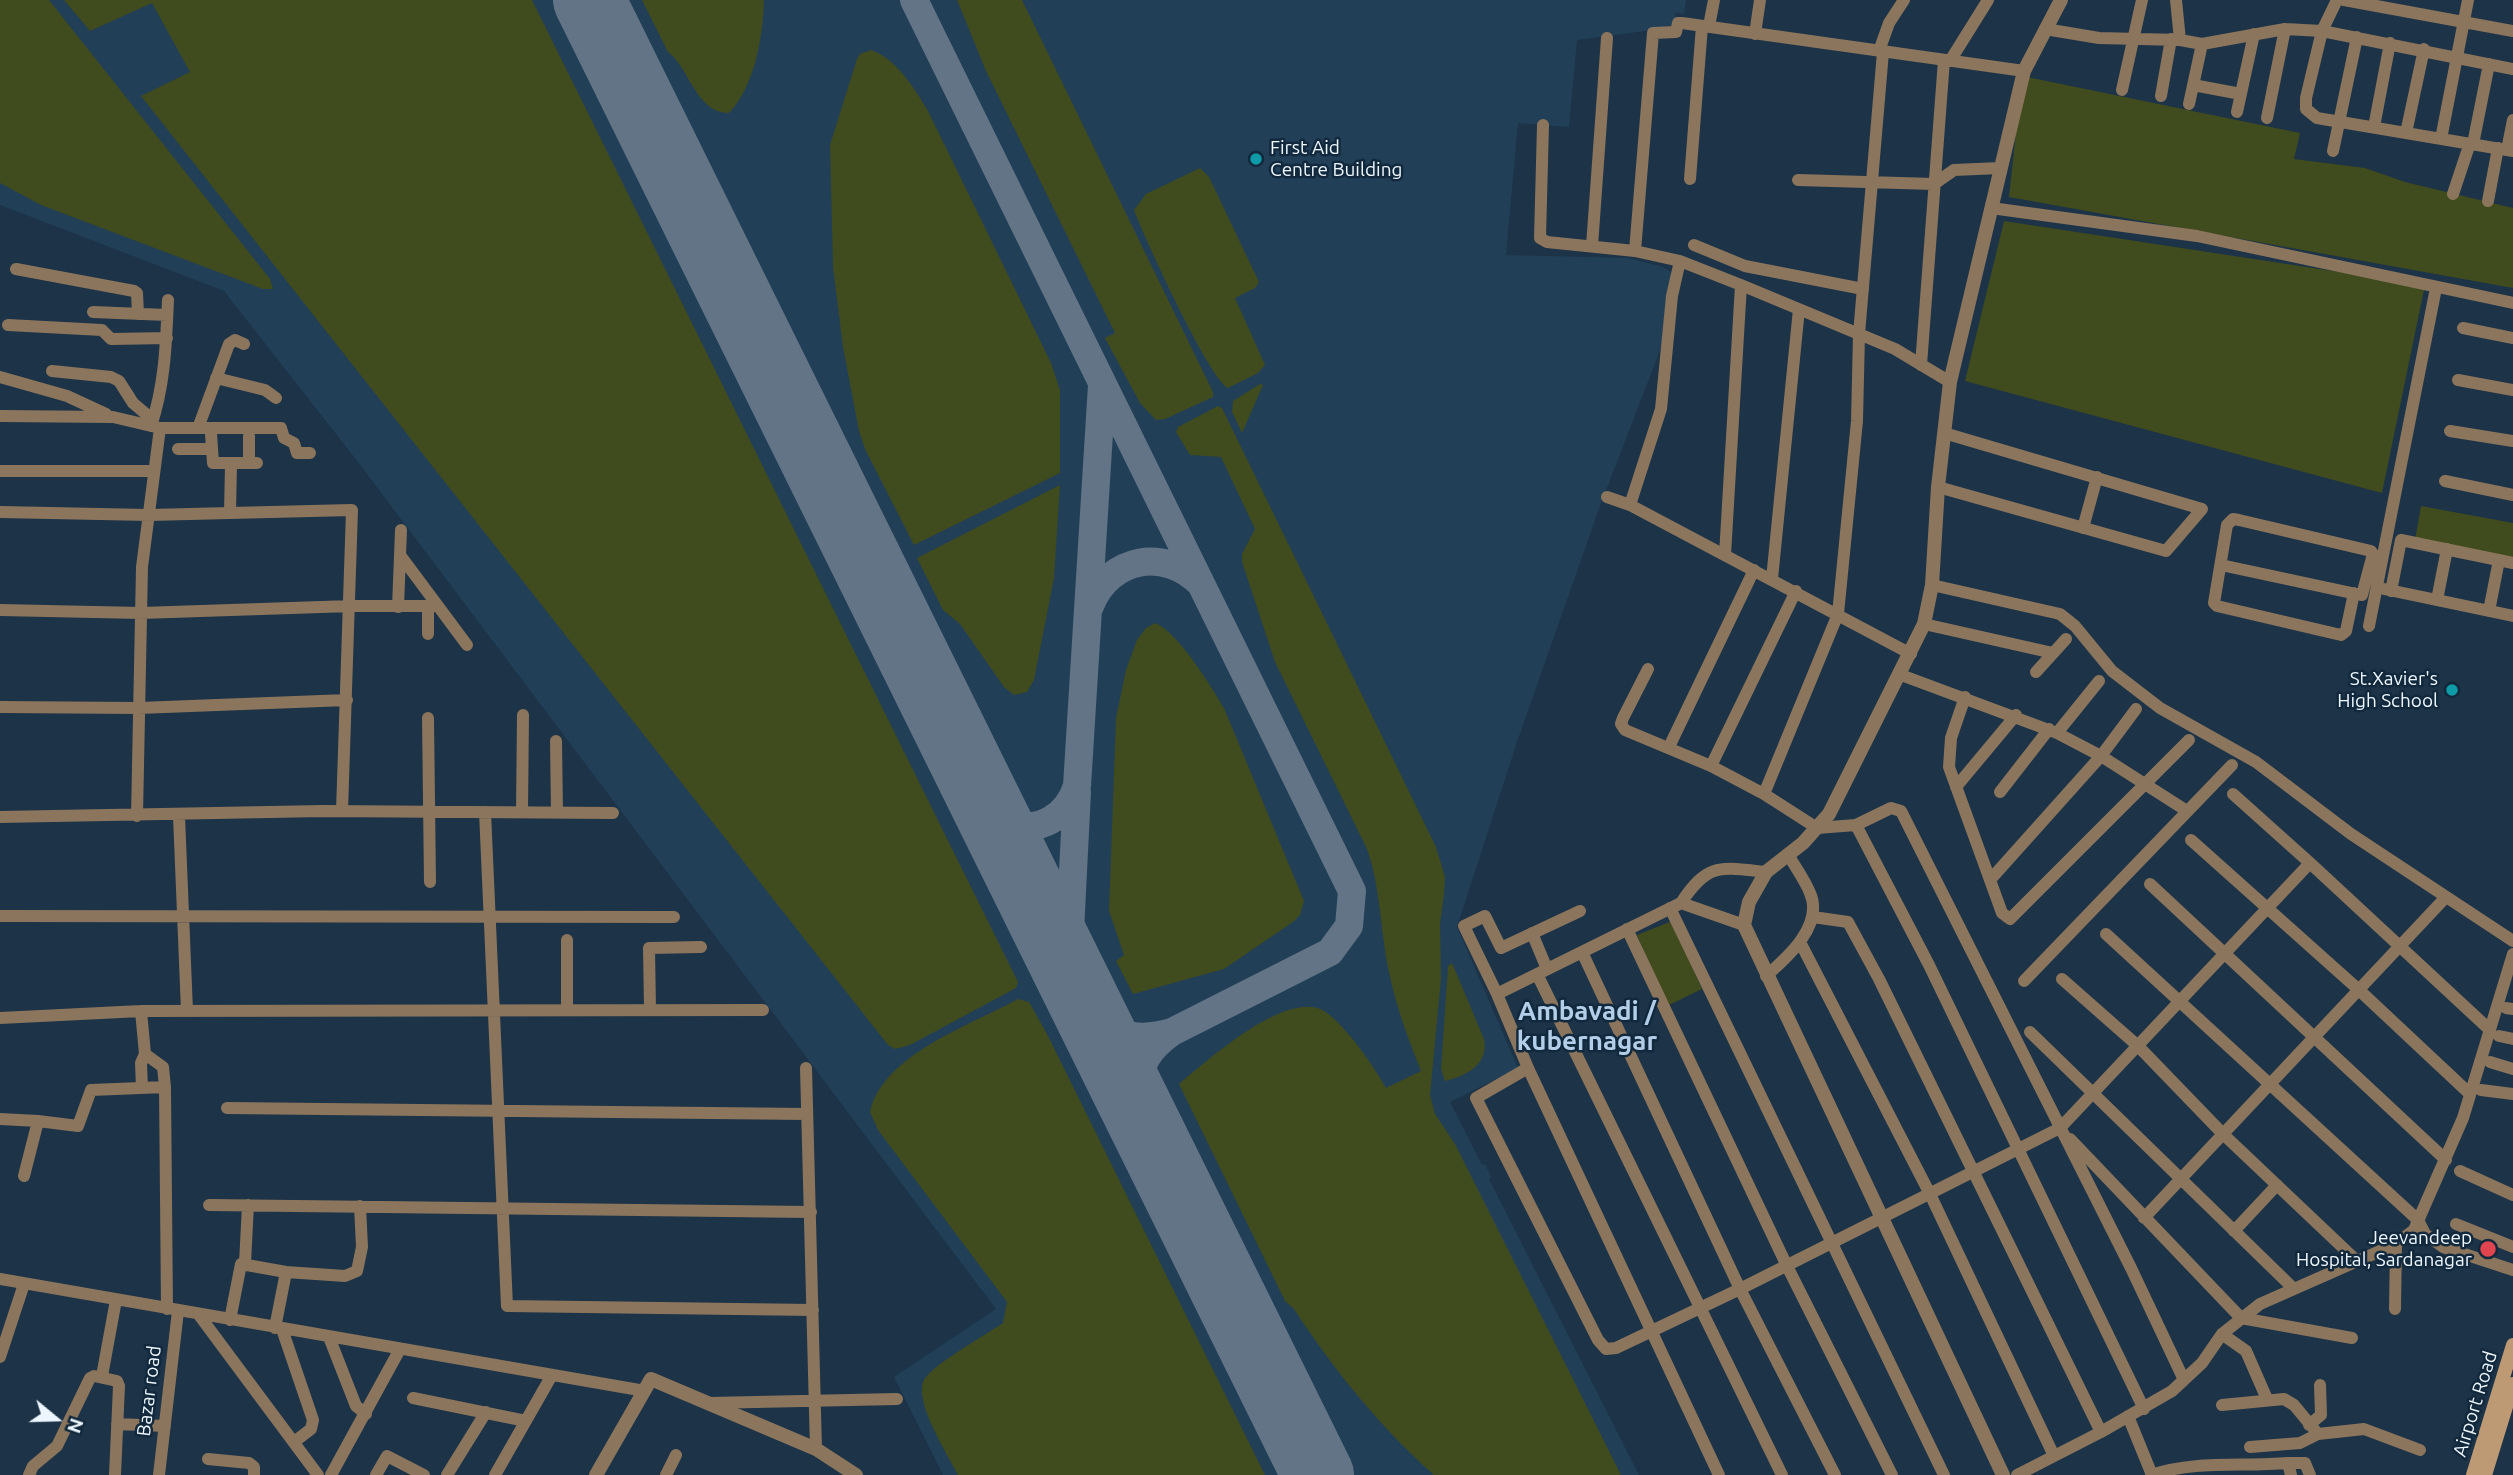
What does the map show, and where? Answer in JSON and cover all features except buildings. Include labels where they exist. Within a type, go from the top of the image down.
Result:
[{"type":"main road","name":"Airport Road","points":[[2473,1475],[2513,1345]]},
{"type":"main road","name":"Airport Road","points":[[2485,1475],[2513,1384]]},
{"type":"street","points":[[1690,179],[1706,26],[1714,0]]},
{"type":"street","points":[[1755,34],[1760,0]]},
{"type":"street","points":[[1764,794],[1838,614],[1857,421],[1859,334],[1881,52],[1889,23],[1904,0]]},
{"type":"street","points":[[1921,365],[1925,352],[1934,184],[1947,61],[1988,0]]},
{"type":"street","points":[[2003,1475],[1744,925],[1749,902],[1766,872],[1817,828],[1829,814],[1901,675],[1924,624],[1932,585],[1938,487],[1950,382],[2024,71],[2061,0]]},
{"type":"street","points":[[2122,90],[2142,0]]},
{"type":"street","points":[[2161,96],[2176,39],[2176,0]]},
{"type":"street","points":[[2337,0],[2322,31],[2306,109],[2317,118],[2506,149]]},
{"type":"street","points":[[2344,0],[2371,2],[2513,31]]},
{"type":"street","points":[[2441,139],[2468,0]]},
{"type":"street","points":[[1635,251],[1653,33],[1676,32],[1678,23],[2024,71]]},
{"type":"street","points":[[2045,29],[2132,40],[2176,39],[2202,44],[2285,29],[2322,31],[2424,49],[2513,69]]},
{"type":"street","points":[[2267,118],[2285,29]]},
{"type":"street","points":[[2237,112],[2253,34]]},
{"type":"street","points":[[2333,151],[2357,37]]},
{"type":"street","points":[[1592,246],[1607,38]]},
{"type":"street","points":[[2374,127],[2390,43]]},
{"type":"street","points":[[2189,104],[2202,44]]},
{"type":"street","points":[[2406,133],[2424,49]]},
{"type":"street","points":[[2453,194],[2472,143],[2489,64]]},
{"type":"street","points":[[2193,85],[2241,94]]},
{"type":"street","points":[[2488,201],[2513,120]]},
{"type":"street","points":[[1543,125],[1540,237],[1547,242],[1635,251],[1680,261],[1859,334],[1950,382]]},
{"type":"street","points":[[1798,180],[1934,184],[1954,170],[2000,168]]},
{"type":"street","points":[[1991,208],[2197,236],[2513,303]]},
{"type":"street","points":[[1694,245],[1745,266],[1863,289]]},
{"type":"street","points":[[1630,505],[1661,408],[1672,296],[1680,261]]},
{"type":"street","points":[[16,269],[134,291],[137,293],[138,314]]},
{"type":"street","points":[[1725,555],[1741,285]]},
{"type":"street","points":[[2369,626],[2367,593],[2373,555],[2371,551],[2234,519],[2227,525],[2214,603],[2217,606],[2337,635],[2346,631],[2367,593],[2436,288]]},
{"type":"street","points":[[137,816],[142,567],[154,471],[155,424],[162,391],[167,338],[167,300]]},
{"type":"street","points":[[1772,579],[1799,309]]},
{"type":"street","points":[[93,312],[167,315]]},
{"type":"street","points":[[8,325],[102,330],[111,339],[167,338]]},
{"type":"street","points":[[2463,328],[2513,338]]},
{"type":"street","points":[[198,428],[232,340],[244,344]]},
{"type":"street","points":[[52,371],[111,377],[119,381],[134,403],[155,424]]},
{"type":"street","points":[[0,377],[67,396],[113,417]]},
{"type":"street","points":[[216,378],[265,390],[276,398]]},
{"type":"street","points":[[2458,380],[2513,390]]},
{"type":"street","points":[[0,416],[113,417],[198,428],[283,428],[285,438],[293,441],[297,453],[310,453]]},
{"type":"street","points":[[2450,431],[2513,441]]},
{"type":"street","points":[[1938,487],[2166,551],[2202,509],[1944,433]]},
{"type":"street","points":[[211,434],[213,463],[231,464],[253,463],[248,436]]},
{"type":"street","points":[[178,449],[211,449]]},
{"type":"street","points":[[230,513],[231,464]]},
{"type":"street","points":[[0,471],[154,471]]},
{"type":"street","points":[[2082,528],[2097,477]]},
{"type":"street","points":[[2445,481],[2513,495]]},
{"type":"street","points":[[1607,497],[1630,505],[1911,654]]},
{"type":"street","points":[[0,512],[149,515],[352,509],[351,606],[342,811]]},
{"type":"street","points":[[398,607],[401,530]]},
{"type":"street","points":[[2391,591],[2401,540],[2513,563]]},
{"type":"street","points":[[2437,600],[2447,550]]},
{"type":"street","points":[[400,555],[433,606],[467,645]]},
{"type":"street","points":[[2489,611],[2499,560]]},
{"type":"street","points":[[2221,565],[2367,593],[2391,591],[2513,615]]},
{"type":"street","points":[[1669,747],[1754,570]]},
{"type":"street","points":[[1932,585],[2060,614],[2075,626],[2112,671],[2160,708],[2256,762],[2351,834],[2513,941]]},
{"type":"street","points":[[1711,766],[1796,591]]},
{"type":"street","points":[[0,610],[141,613],[433,606]]},
{"type":"street","points":[[428,634],[433,606]]},
{"type":"street","points":[[1924,624],[2053,653]]},
{"type":"street","points":[[2036,672],[2066,639]]},
{"type":"street","points":[[1648,669],[1621,724],[1625,730],[1711,766],[1764,794],[1817,828],[1856,825],[1891,808],[1901,811],[2184,1380]]},
{"type":"street","points":[[1901,675],[2016,715],[2053,731],[2101,756],[2187,811]]},
{"type":"street","points":[[2000,792],[2099,681]]},
{"type":"street","points":[[1965,697],[1949,754],[1949,767],[2002,913],[2010,919],[2189,740]]},
{"type":"street","points":[[0,707],[139,708],[347,700]]},
{"type":"street","points":[[1990,880],[2101,756],[2136,709]]},
{"type":"street","points":[[522,812],[523,715]]},
{"type":"street","points":[[1956,787],[2016,715]]},
{"type":"street","points":[[428,718],[430,882]]},
{"type":"street","points":[[556,741],[557,812]]},
{"type":"street","points":[[2024,981],[2232,765]]},
{"type":"street","points":[[2233,794],[2401,944],[2495,1033],[2513,1039]]},
{"type":"street","points":[[0,817],[179,816],[342,811],[613,813]]},
{"type":"street","points":[[485,812],[509,1307],[813,1310]]},
{"type":"street","points":[[179,816],[187,1011]]},
{"type":"street","points":[[1856,825],[2020,1149],[2144,1409]]},
{"type":"street","points":[[2191,840],[2476,1092],[2513,1094]]},
{"type":"street","points":[[1766,976],[1800,942],[1813,917],[1812,895],[1788,854]]},
{"type":"street","points":[[1528,1068],[1476,1098],[1598,1340],[1606,1349],[1616,1348],[1883,1219],[2060,1128],[2310,863]]},
{"type":"street","points":[[1497,994],[1675,906],[1698,878],[1731,868],[1766,872]]},
{"type":"street","points":[[2150,884],[2446,1160]]},
{"type":"street","points":[[2144,1218],[2182,1181],[2446,897]]},
{"type":"street","points":[[1675,906],[1744,925]]},
{"type":"street","points":[[1675,906],[1832,1244],[1944,1475]]},
{"type":"street","points":[[1580,911],[1501,948],[1485,916],[1464,926],[1719,1475]]},
{"type":"street","points":[[0,916],[674,916]]},
{"type":"street","points":[[1813,917],[1847,922],[1879,979],[2101,1432]]},
{"type":"street","points":[[1627,929],[1787,1266],[1892,1475]]},
{"type":"street","points":[[1532,933],[1542,971],[1782,1475]]},
{"type":"street","points":[[2106,934],[2418,1220],[2425,1234],[2443,1247],[2513,1270]]},
{"type":"street","points":[[567,1009],[568,940]]},
{"type":"street","points":[[1800,942],[1930,1194],[2054,1456]]},
{"type":"street","points":[[650,1009],[649,948],[701,947]]},
{"type":"street","points":[[1582,952],[1741,1289],[1836,1475]]},
{"type":"street","points":[[2017,1475],[2144,1409],[2184,1380],[2202,1363],[2222,1334],[2260,1304],[2396,1244],[2414,1230],[2476,1092],[2495,1033],[2513,954]]},
{"type":"street","points":[[2062,979],[2138,1046],[2223,1134],[2357,1261]]},
{"type":"street","points":[[0,1018],[141,1011],[763,1010]]},
{"type":"street","points":[[141,1011],[145,1054],[140,1071],[142,1088]]},
{"type":"street","points":[[2030,1032],[2293,1288]]},
{"type":"street","points":[[0,1119],[77,1127],[81,1122],[89,1091],[165,1087],[163,1067],[145,1054]]},
{"type":"street","points":[[2490,1062],[2513,1069]]},
{"type":"street","points":[[806,1068],[816,1449]]},
{"type":"street","name":"Bazar road","points":[[159,1475],[173,1310],[165,1087]]},
{"type":"street","points":[[227,1108],[807,1114]]},
{"type":"street","points":[[23,1175],[38,1121]]},
{"type":"street","points":[[2060,1128],[2241,1318],[2352,1338]]},
{"type":"street","points":[[2460,1171],[2513,1195]]},
{"type":"street","points":[[2234,1231],[2277,1185]]},
{"type":"street","points":[[209,1205],[811,1212]]},
{"type":"street","points":[[245,1263],[248,1205]]},
{"type":"street","points":[[230,1320],[240,1266],[245,1263],[286,1272],[345,1276],[358,1272],[362,1247],[360,1206]]},
{"type":"street","points":[[2456,1224],[2513,1247]]},
{"type":"street","points":[[2395,1309],[2396,1244]]},
{"type":"street","points":[[286,1272],[279,1328],[313,1420],[311,1429],[294,1442]]},
{"type":"street","points":[[0,1279],[645,1391]]},
{"type":"street","points":[[0,1357],[24,1284]]},
{"type":"street","points":[[102,1377],[116,1300]]},
{"type":"street","points":[[199,1315],[318,1475]]},
{"type":"street","points":[[2222,1334],[2246,1351],[2267,1399]]},
{"type":"street","points":[[329,1337],[356,1406],[366,1414]]},
{"type":"street","points":[[331,1475],[400,1349]]},
{"type":"street","points":[[495,1475],[552,1375]]},
{"type":"street","points":[[29,1475],[31,1468],[57,1446],[90,1378],[102,1377],[117,1381],[119,1386],[115,1475]]},
{"type":"street","points":[[596,1475],[651,1379],[816,1449],[856,1475]]},
{"type":"street","points":[[2250,1447],[2300,1444],[2314,1430],[2320,1418],[2320,1385]]},
{"type":"street","points":[[412,1398],[526,1421]]},
{"type":"street","points":[[707,1403],[897,1399]]},
{"type":"street","points":[[2222,1405],[2267,1399],[2290,1402],[2314,1430]]},
{"type":"street","points":[[447,1475],[486,1412]]},
{"type":"street","points":[[2128,1416],[2152,1475],[2202,1464],[2289,1469],[2305,1463],[2310,1475]]},
{"type":"street","points":[[117,1424],[164,1426]]},
{"type":"street","points":[[2314,1430],[2364,1429],[2420,1450]]},
{"type":"street","points":[[666,1475],[676,1455]]},
{"type":"street","points":[[376,1475],[387,1456],[424,1475]]},
{"type":"street","points":[[208,1459],[252,1464],[254,1475]]},
{"type":"shaded area","points":[[0,0],[1686,0],[1684,14],[1675,13],[1675,27],[1577,40],[1569,127],[1518,123],[1506,255],[1628,258],[1663,267],[1673,273],[1664,340],[1600,506],[1517,742],[1457,927],[1518,1068],[1450,1102],[1482,1165],[1485,1164],[1491,1177],[1489,1179],[1639,1475],[943,1475],[894,1377],[996,1309],[358,462],[224,291],[0,205]]},
{"type":"green space","points":[[0,0],[49,0],[270,279],[273,289],[263,289],[41,205],[0,183]]},
{"type":"green space","points":[[64,0],[532,0],[1018,982],[1016,988],[910,1045],[895,1049],[888,1045],[141,96],[190,72],[152,3],[90,31]]},
{"type":"green space","points":[[642,0],[764,0],[756,60],[745,89],[729,113],[708,106],[701,98],[668,52]]},
{"type":"green space","points":[[957,0],[1022,0],[1213,392],[1213,397],[1165,419],[1156,420],[1140,403],[1105,338],[1115,333],[986,71]]},
{"type":"green space","points":[[871,50],[897,67],[928,111],[1051,363],[1060,390],[1060,473],[914,545],[865,449],[859,431],[843,347],[833,267],[830,145],[857,59],[860,54]]},
{"type":"green space","points":[[2022,76],[2300,133],[2294,159],[2365,168],[2405,182],[2513,208],[2513,288],[2009,197]]},
{"type":"green space","points":[[1200,168],[1209,177],[1259,282],[1255,288],[1235,298],[1265,365],[1258,373],[1228,388],[1219,379],[1193,335],[1134,210],[1146,194]]},
{"type":"green space","points":[[2004,221],[2425,285],[2382,493],[1965,381]]},
{"type":"green space","points":[[1260,384],[1263,385],[1242,433],[1232,412],[1233,401]]},
{"type":"green space","points":[[1218,406],[1222,408],[1436,847],[1445,877],[1440,924],[1441,979],[1430,1095],[1435,1114],[1455,1144],[1621,1475],[1434,1475],[1358,1396],[1294,1309],[1285,1301],[1179,1084],[1244,1033],[1283,1012],[1301,1007],[1317,1008],[1335,1020],[1374,1068],[1386,1088],[1421,1071],[1392,985],[1375,879],[1367,849],[1275,662],[1242,562],[1242,554],[1255,529],[1221,457],[1190,455],[1176,432],[1178,427]]},
{"type":"green space","points":[[1060,485],[1054,578],[1034,680],[1027,692],[1014,695],[1004,687],[960,624],[943,610],[917,558]]},
{"type":"green space","points":[[2421,506],[2513,523],[2513,560],[2414,546]]},
{"type":"green space","points":[[1155,623],[1164,628],[1183,648],[1224,708],[1304,901],[1300,915],[1293,922],[1224,969],[1133,994],[1116,961],[1124,955],[1109,911],[1116,718],[1126,670],[1137,640],[1146,628]]},
{"type":"green space","points":[[1672,921],[1702,989],[1667,1006],[1637,935]]},
{"type":"green space","points":[[1452,963],[1484,1039],[1485,1048],[1475,1068],[1445,1081],[1441,1069],[1448,966]]},
{"type":"green space","points":[[1018,999],[1029,1002],[1047,1034],[1265,1475],[958,1475],[940,1442],[923,1401],[924,1380],[948,1358],[1003,1323],[1007,1302],[878,1130],[870,1112],[878,1092],[892,1074],[910,1058],[954,1031]]},
{"type":"taxiway","points":[[914,0],[1352,891],[1349,926],[1330,952],[1172,1032],[1147,1056],[1139,1082],[1143,1110],[1153,1142]]},
{"type":"taxiway","points":[[983,799],[1004,819],[1031,826],[1051,820],[1059,814],[1067,806],[1077,786],[1102,385]]},
{"type":"taxiway","points":[[1090,606],[1099,589],[1110,577],[1139,563],[1171,565],[1187,572],[1201,584]]},
{"type":"taxiway","points":[[1068,971],[1077,792]]},
{"type":"taxiway","points":[[1079,992],[1098,1016],[1118,1031],[1141,1037],[1172,1032]]},
{"type":"runway","points":[[589,0],[1318,1475]]},
{"type":"place","name":"First Aid Centre Building","points":[[1256,159]]},
{"type":"place","name":"St.Xavier's High School","points":[[2452,690]]},
{"type":"place","name":"Jeevandeep Hospital, Sardanagar","points":[[2488,1249]]},
{"type":"district","name":"Ambavadi / kubernagar","points":[[1587,1026]]}]
